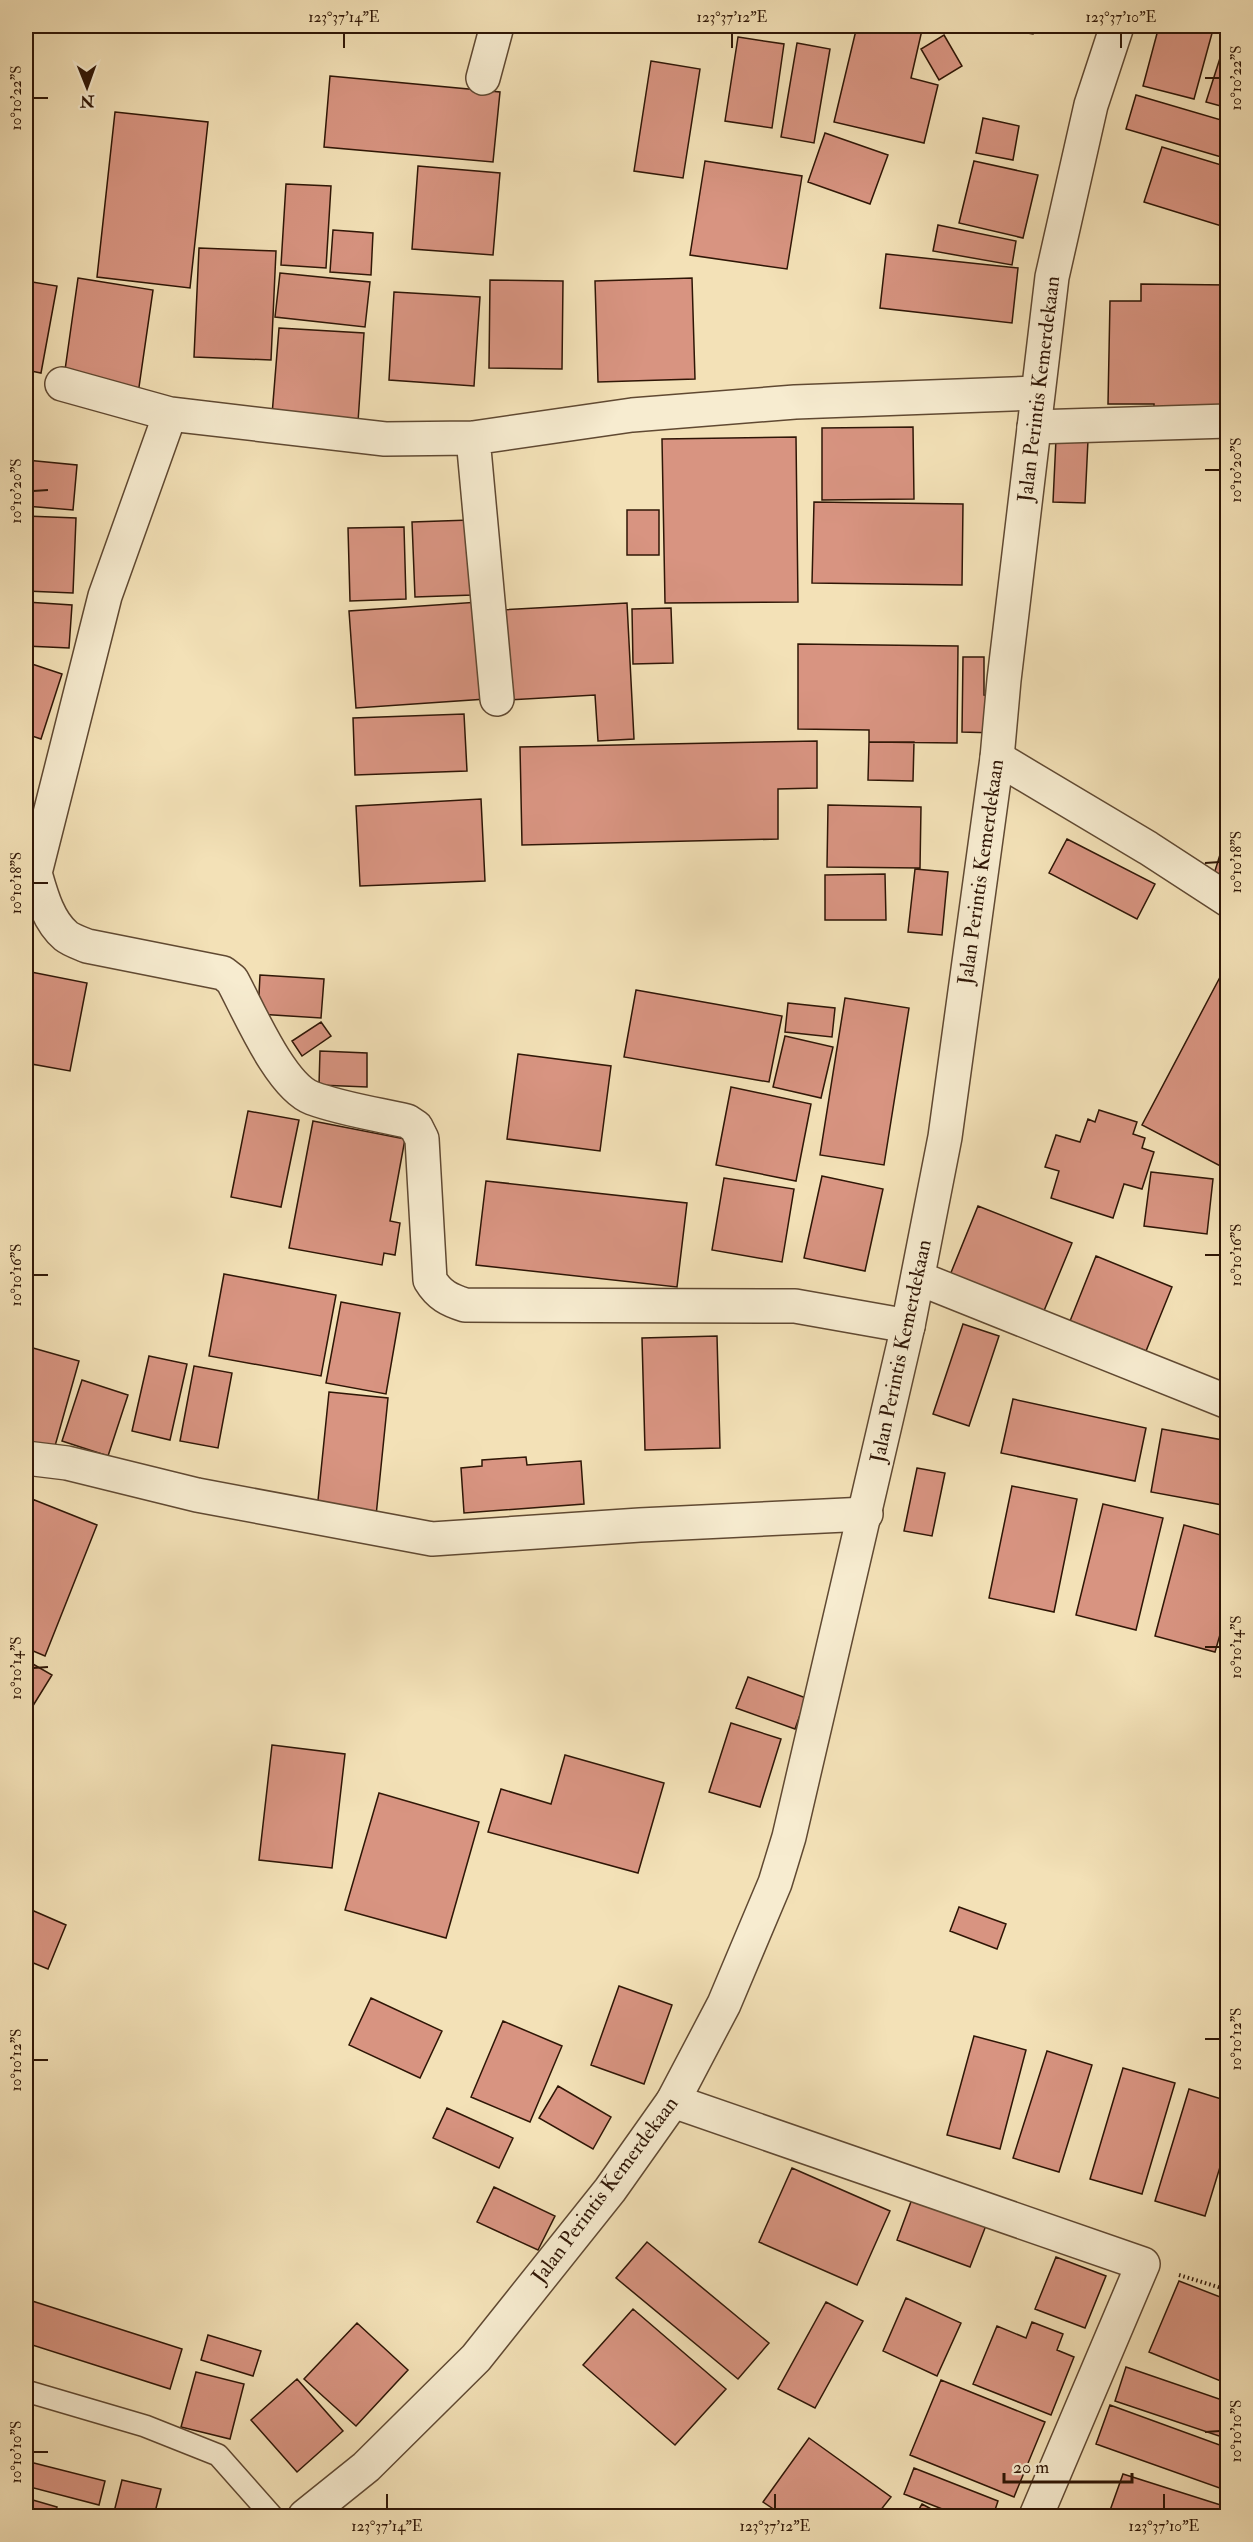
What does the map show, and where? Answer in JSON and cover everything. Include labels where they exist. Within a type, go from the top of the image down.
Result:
[{"type":"street","points":[[483,78],[497,26]]},
{"type":"street","name":"Jalan Perintis Kemerdekaan","points":[[306,2517],[366,2467],[476,2358],[610,2190],[673,2101],[724,2004],[775,1883],[792,1825],[866,1514],[908,1326],[945,1137],[998,758],[1037,393],[1052,278],[1091,105],[1117,26]]},
{"type":"street","points":[[62,384],[170,414],[385,439],[473,438],[632,415],[795,402],[1037,393]]},
{"type":"street","points":[[170,414],[105,596],[35,873],[42,897],[54,922],[67,937],[87,946],[223,973],[232,980],[269,1052],[285,1075],[309,1098],[407,1121],[416,1127],[422,1139],[430,1280],[437,1292],[449,1300],[465,1305],[795,1306],[908,1326]]},
{"type":"street","points":[[1034,428],[1227,422]]},
{"type":"street","points":[[473,438],[497,699]]},
{"type":"street","points":[[998,758],[1148,848],[1227,900]]},
{"type":"street","points":[[918,1278],[1227,1402]]},
{"type":"street","points":[[26,1458],[68,1463],[197,1495],[432,1539],[640,1525],[866,1514]]},
{"type":"street","points":[[673,2101],[1143,2264],[1036,2517]]},
{"type":"lane","points":[[26,2391],[145,2426],[218,2455],[272,2517]]},
{"type":"path","points":[[1143,2264],[1227,2290]]},
{"type":"building","points":[[431,26],[467,26],[466,33]]},
{"type":"building","points":[[725,26],[831,26],[831,33],[724,29]]},
{"type":"building","points":[[857,26],[901,26],[922,30],[911,78],[938,85],[924,143],[834,122]]},
{"type":"building","points":[[985,26],[1034,26],[1033,34]]},
{"type":"building","points":[[1159,26],[1214,26],[1194,99],[1143,86]]},
{"type":"building","points":[[1228,33],[1228,108],[1206,102]]},
{"type":"building","points":[[944,35],[962,66],[939,80],[921,49]]},
{"type":"building","points":[[738,37],[784,44],[772,128],[725,121]]},
{"type":"building","points":[[797,43],[830,49],[814,143],[781,137]]},
{"type":"building","points":[[651,61],[700,69],[683,178],[634,171]]},
{"type":"building","points":[[330,76],[500,92],[493,162],[324,147]]},
{"type":"building","points":[[1136,95],[1228,122],[1228,159],[1126,129]]},
{"type":"building","points":[[115,112],[208,122],[190,288],[97,277]]},
{"type":"building","points":[[983,118],[1019,126],[1013,160],[976,153]]},
{"type":"building","points":[[825,133],[888,155],[870,204],[808,182]]},
{"type":"building","points":[[1162,147],[1228,167],[1228,228],[1144,202]]},
{"type":"building","points":[[705,161],[802,176],[787,269],[690,255]]},
{"type":"building","points":[[974,161],[1038,175],[1023,238],[959,223]]},
{"type":"building","points":[[418,166],[500,173],[493,255],[412,249]]},
{"type":"building","points":[[286,184],[331,186],[326,268],[281,265]]},
{"type":"building","points":[[938,225],[1016,241],[1012,265],[933,251]]},
{"type":"building","points":[[333,230],[373,233],[371,275],[330,272]]},
{"type":"building","points":[[199,248],[276,251],[271,360],[194,357]]},
{"type":"building","points":[[886,254],[1018,268],[1012,323],[880,308]]},
{"type":"building","points":[[280,273],[370,282],[365,327],[275,317]]},
{"type":"building","points":[[78,278],[153,290],[138,394],[63,384]]},
{"type":"building","points":[[692,278],[695,379],[598,382],[595,281]]},
{"type":"building","points":[[490,280],[563,281],[562,369],[489,368]]},
{"type":"building","points":[[26,281],[57,286],[41,373],[26,370]]},
{"type":"building","points":[[1141,284],[1228,285],[1228,417],[1154,416],[1154,404],[1108,404],[1110,301],[1141,301]]},
{"type":"building","points":[[394,292],[480,297],[474,386],[389,380]]},
{"type":"building","points":[[279,328],[364,333],[358,422],[272,415]]},
{"type":"building","points":[[913,427],[914,499],[822,500],[822,428]]},
{"type":"building","points":[[796,437],[798,602],[665,603],[662,439]]},
{"type":"building","points":[[1056,439],[1088,440],[1085,503],[1053,502]]},
{"type":"building","points":[[26,460],[77,465],[73,510],[26,506]]},
{"type":"building","points":[[814,502],[963,504],[962,585],[812,583]]},
{"type":"building","points":[[627,510],[659,510],[659,555],[627,555]]},
{"type":"building","points":[[26,516],[76,518],[73,593],[26,591]]},
{"type":"building","points":[[470,520],[473,595],[415,597],[412,522]]},
{"type":"building","points":[[404,527],[406,599],[350,601],[348,528]]},
{"type":"building","points":[[26,602],[72,605],[69,648],[26,646]]},
{"type":"building","points":[[479,602],[486,699],[356,708],[349,611]]},
{"type":"building","points":[[627,603],[634,739],[598,741],[595,695],[506,700],[501,610]]},
{"type":"building","points":[[671,608],[673,663],[633,664],[632,609]]},
{"type":"building","points":[[798,644],[958,646],[957,743],[869,742],[869,730],[798,729]]},
{"type":"building","points":[[963,657],[984,657],[984,695],[996,696],[996,733],[962,732]]},
{"type":"building","points":[[26,662],[62,674],[41,739],[26,734]]},
{"type":"building","points":[[464,714],[467,771],[355,775],[353,718]]},
{"type":"building","points":[[817,741],[817,788],[778,789],[778,839],[522,845],[520,747]]},
{"type":"building","points":[[869,742],[914,742],[913,781],[868,780]]},
{"type":"building","points":[[481,799],[485,881],[360,886],[356,806]]},
{"type":"building","points":[[828,805],[921,807],[920,868],[827,867]]},
{"type":"building","points":[[1228,829],[1228,878],[1214,874]]},
{"type":"building","points":[[1067,839],[1155,884],[1137,919],[1049,873]]},
{"type":"building","points":[[915,869],[948,872],[942,935],[908,932]]},
{"type":"building","points":[[885,874],[886,920],[825,920],[825,875]]},
{"type":"building","points":[[1228,962],[1228,1170],[1142,1125]]},
{"type":"building","points":[[26,971],[87,983],[70,1071],[26,1063]]},
{"type":"building","points":[[260,975],[324,979],[321,1018],[258,1014]]},
{"type":"building","points":[[636,990],[782,1016],[769,1082],[624,1057]]},
{"type":"building","points":[[845,998],[909,1008],[884,1165],[820,1155]]},
{"type":"building","points":[[788,1003],[835,1008],[832,1037],[785,1032]]},
{"type":"building","points":[[321,1022],[331,1036],[302,1056],[292,1041]]},
{"type":"building","points":[[785,1036],[833,1047],[821,1098],[773,1087]]},
{"type":"building","points":[[320,1051],[367,1053],[367,1087],[319,1085]]},
{"type":"building","points":[[518,1054],[611,1066],[600,1151],[507,1139]]},
{"type":"building","points":[[731,1087],[811,1104],[796,1181],[716,1165]]},
{"type":"building","points":[[1099,1110],[1137,1122],[1133,1134],[1145,1138],[1142,1148],[1154,1152],[1142,1189],[1124,1184],[1113,1218],[1051,1198],[1059,1171],[1045,1167],[1056,1135],[1080,1142],[1088,1119],[1095,1122]]},
{"type":"building","points":[[248,1111],[299,1120],[281,1207],[231,1197]]},
{"type":"building","points":[[313,1121],[405,1139],[390,1221],[400,1223],[395,1255],[384,1253],[382,1265],[289,1248]]},
{"type":"building","points":[[1151,1172],[1213,1179],[1207,1234],[1144,1226]]},
{"type":"building","points":[[822,1176],[883,1189],[865,1271],[804,1258]]},
{"type":"building","points":[[724,1178],[794,1189],[782,1262],[712,1250]]},
{"type":"building","points":[[486,1181],[687,1203],[677,1287],[476,1265]]},
{"type":"building","points":[[978,1206],[1072,1243],[1041,1318],[948,1280]]},
{"type":"building","points":[[1096,1256],[1172,1287],[1146,1351],[1070,1321]]},
{"type":"building","points":[[224,1274],[336,1295],[321,1376],[209,1356]]},
{"type":"building","points":[[341,1302],[400,1313],[386,1394],[326,1383]]},
{"type":"building","points":[[963,1324],[999,1336],[969,1426],[933,1414]]},
{"type":"building","points":[[717,1336],[720,1448],[645,1450],[642,1338]]},
{"type":"building","points":[[26,1346],[79,1361],[53,1453],[26,1445]]},
{"type":"building","points":[[149,1356],[187,1364],[170,1440],[132,1431]]},
{"type":"building","points":[[194,1366],[232,1373],[218,1448],[180,1441]]},
{"type":"building","points":[[82,1380],[128,1395],[108,1456],[62,1441]]},
{"type":"building","points":[[329,1392],[388,1398],[376,1516],[317,1510]]},
{"type":"building","points":[[1013,1399],[1146,1428],[1135,1481],[1001,1453]]},
{"type":"building","points":[[1162,1429],[1228,1441],[1228,1506],[1151,1492]]},
{"type":"building","points":[[526,1457],[527,1465],[581,1461],[584,1504],[464,1513],[461,1468],[482,1466],[482,1460]]},
{"type":"building","points":[[917,1468],[945,1473],[932,1536],[904,1531]]},
{"type":"building","points":[[1012,1486],[1077,1499],[1054,1612],[989,1598]]},
{"type":"building","points":[[32,1499],[97,1525],[45,1656],[26,1648],[26,1515]]},
{"type":"building","points":[[1103,1504],[1163,1518],[1136,1630],[1076,1615]]},
{"type":"building","points":[[1184,1525],[1228,1537],[1228,1607],[1215,1652],[1155,1636]]},
{"type":"building","points":[[26,1660],[52,1675],[26,1717]]},
{"type":"building","points":[[1228,1661],[1228,1686],[1220,1683]]},
{"type":"building","points":[[748,1677],[806,1698],[795,1729],[736,1708]]},
{"type":"building","points":[[731,1723],[781,1739],[760,1807],[709,1792]]},
{"type":"building","points":[[272,1745],[345,1754],[332,1868],[259,1860]]},
{"type":"building","points":[[565,1755],[664,1783],[638,1873],[488,1832],[501,1789],[551,1804]]},
{"type":"building","points":[[379,1793],[479,1822],[446,1938],[345,1910]]},
{"type":"building","points":[[959,1907],[1006,1924],[997,1949],[950,1931]]},
{"type":"building","points":[[27,1908],[66,1925],[48,1969],[26,1960]]},
{"type":"building","points":[[619,1986],[672,2005],[644,2084],[591,2065]]},
{"type":"building","points":[[371,1998],[442,2031],[420,2078],[349,2045]]},
{"type":"building","points":[[503,2021],[562,2046],[530,2122],[471,2097]]},
{"type":"building","points":[[974,2036],[1026,2050],[1000,2149],[947,2135]]},
{"type":"building","points":[[1047,2051],[1092,2065],[1059,2172],[1013,2158]]},
{"type":"building","points":[[1123,2068],[1175,2083],[1142,2194],[1090,2179]]},
{"type":"building","points":[[558,2086],[611,2117],[593,2149],[539,2118]]},
{"type":"building","points":[[1189,2089],[1228,2101],[1228,2141],[1205,2216],[1155,2201]]},
{"type":"building","points":[[447,2108],[513,2138],[499,2168],[433,2138]]},
{"type":"building","points":[[792,2168],[890,2211],[857,2285],[759,2242]]},
{"type":"building","points":[[494,2187],[555,2216],[538,2250],[477,2222]]},
{"type":"building","points":[[916,2188],[990,2215],[970,2267],[897,2240]]},
{"type":"building","points":[[647,2242],[769,2343],[738,2379],[616,2278]]},
{"type":"building","points":[[1056,2257],[1106,2276],[1085,2328],[1035,2309]]},
{"type":"building","points":[[1179,2281],[1228,2300],[1228,2384],[1149,2352]]},
{"type":"building","points":[[906,2298],[961,2323],[937,2376],[883,2351]]},
{"type":"building","points":[[26,2299],[182,2349],[170,2389],[26,2343]]},
{"type":"building","points":[[826,2302],[863,2321],[815,2408],[778,2389]]},
{"type":"building","points":[[633,2309],[726,2389],[675,2445],[583,2365]]},
{"type":"building","points":[[1032,2322],[1063,2334],[1057,2350],[1074,2357],[1051,2415],[973,2384],[997,2326],[1026,2338]]},
{"type":"building","points":[[357,2323],[408,2370],[356,2426],[304,2379]]},
{"type":"building","points":[[208,2335],[261,2351],[253,2376],[201,2360]]},
{"type":"building","points":[[1126,2367],[1228,2402],[1228,2439],[1115,2401]]},
{"type":"building","points":[[196,2372],[244,2384],[230,2439],[181,2427]]},
{"type":"building","points":[[297,2379],[343,2431],[297,2472],[251,2420]]},
{"type":"building","points":[[941,2380],[1045,2422],[1014,2497],[910,2455]]},
{"type":"building","points":[[1110,2405],[1228,2448],[1228,2491],[1096,2444]]},
{"type":"building","points":[[809,2438],[891,2497],[876,2516],[784,2516],[763,2502]]},
{"type":"building","points":[[26,2461],[105,2481],[99,2505],[26,2486]]},
{"type":"building","points":[[914,2468],[998,2501],[993,2516],[960,2516],[904,2494]]},
{"type":"building","points":[[1123,2474],[1227,2507],[1224,2516],[1108,2516]]},
{"type":"building","points":[[122,2480],[161,2489],[154,2516],[132,2516],[114,2512]]},
{"type":"building","points":[[26,2498],[57,2507],[54,2516],[26,2516]]},
{"type":"building","points":[[922,2504],[944,2516],[915,2516]]},
{"type":"building","points":[[68,2510],[88,2516],[66,2516]]}]
